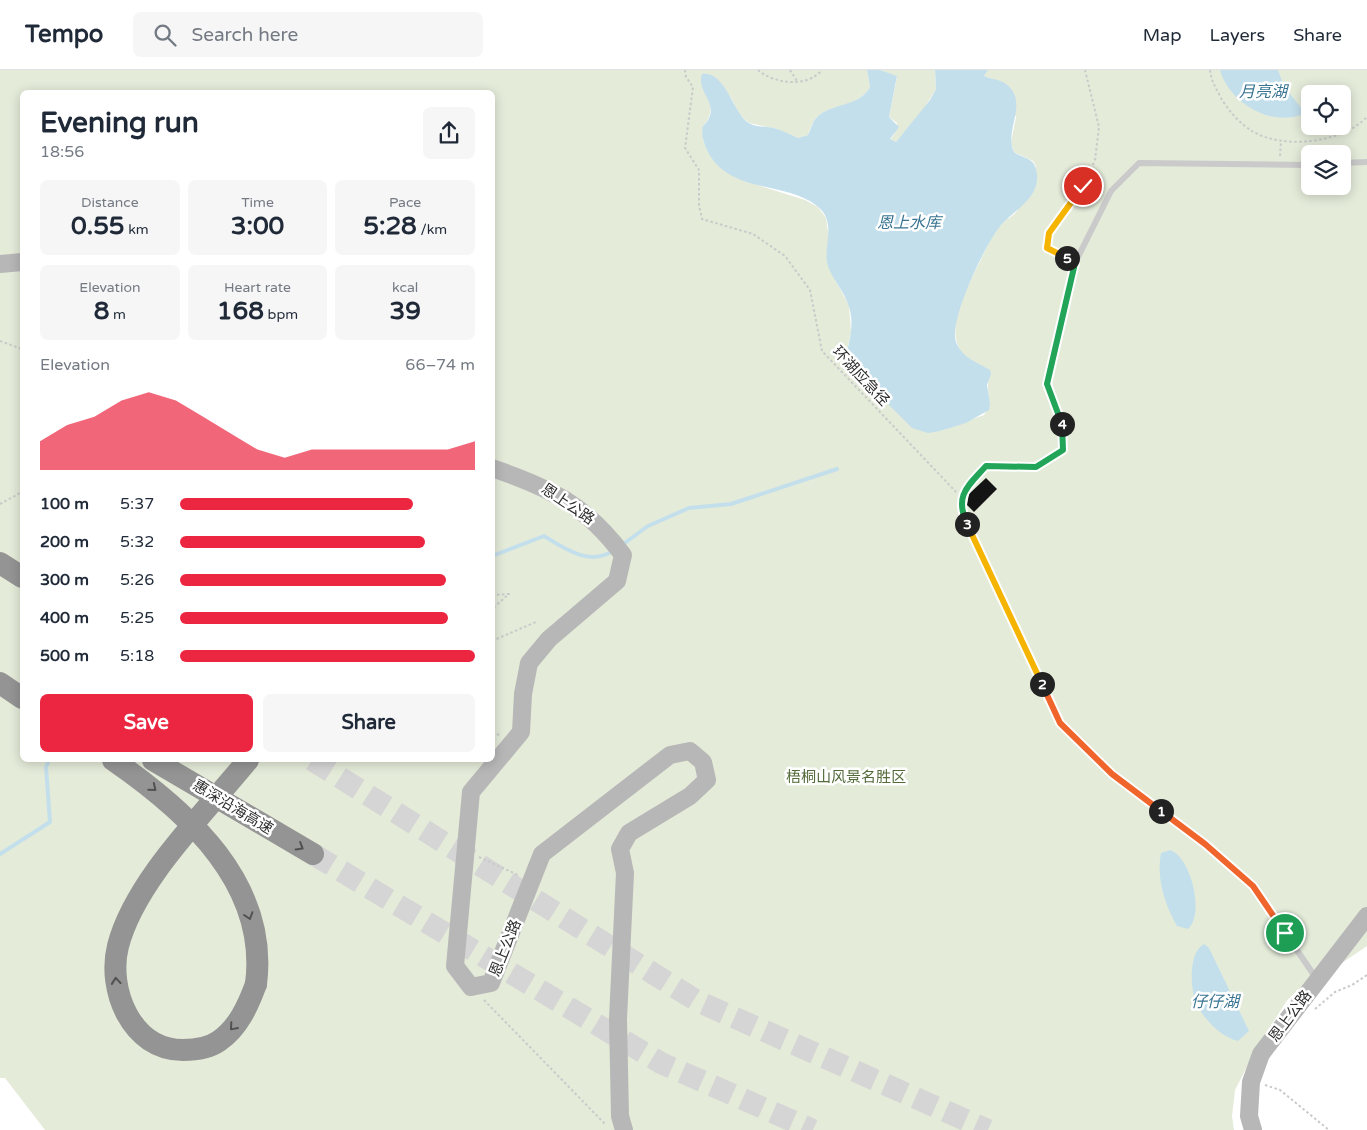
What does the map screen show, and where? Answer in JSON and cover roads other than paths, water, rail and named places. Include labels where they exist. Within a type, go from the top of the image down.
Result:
[{"type":"highway","points":[[0,551],[20,563]]},
{"type":"highway","points":[[0,562],[20,576]]},
{"type":"highway","points":[[0,666],[20,679]]},
{"type":"highway","points":[[0,683],[20,697]]},
{"type":"highway","points":[[116,762],[150,785],[183,814],[194,825],[211,843],[235,882],[253,926],[259,960],[256,984],[237,1023],[218,1041],[191,1050],[175,1050],[145,1037],[132,1023],[122,1006],[116,989],[115,968],[118,947],[135,905],[174,849],[194,825],[246,762]]},
{"type":"highway","name":"惠深沿海高速","points":[[155,762],[312,854]]},
{"type":"street","points":[[0,264],[20,262]]},
{"type":"street","name":"恩上公路","points":[[495,469],[538,484],[586,513],[605,531],[623,555],[617,580],[549,639],[529,663],[521,732],[471,792],[455,966],[472,987],[491,983],[542,854],[670,755],[690,751],[703,762],[707,780],[690,796],[629,833],[620,848],[625,873],[618,1028],[620,1116],[624,1130]]},
{"type":"street","name":"恩上公路","points":[[1253,1130],[1249,1116],[1250,1082],[1261,1054],[1367,916]]},
{"type":"lane","points":[[1351,163],[1367,162]]},
{"type":"lane","points":[[1301,165],[1138,163],[1112,191],[1075,263],[1047,384],[1062,420],[1063,450],[1036,467],[986,466],[965,489],[961,497],[963,514],[1060,723],[1112,774],[1205,844],[1253,886],[1318,980]]},
{"type":"water","name":"恩上水库","points":[[867,70],[880,70],[897,76],[889,117],[899,127],[890,139],[896,142],[930,100],[936,89],[935,70],[988,70],[984,76],[1003,82],[1011,89],[1015,97],[1016,106],[1012,134],[1014,152],[1032,161],[1035,166],[1037,176],[1033,192],[1022,206],[1002,224],[987,246],[970,281],[955,332],[956,342],[962,352],[970,359],[990,370],[991,374],[987,385],[990,403],[989,410],[966,423],[940,431],[928,433],[912,428],[844,360],[850,339],[851,318],[846,300],[827,263],[828,229],[824,213],[804,198],[757,185],[728,173],[715,163],[706,148],[703,137],[703,126],[709,119],[711,112],[702,87],[702,74],[709,74],[722,84],[740,114],[751,124],[777,129],[798,138],[808,135],[815,119],[823,112],[852,102],[865,94],[870,87]]},
{"type":"water","name":"月亮湖","points":[[1220,70],[1278,70],[1284,86],[1301,108],[1301,114],[1279,118],[1254,110],[1242,102],[1225,82]]},
{"type":"water","points":[[1170,850],[1178,855],[1184,863],[1193,886],[1195,911],[1193,922],[1188,929],[1177,926],[1163,891],[1160,872],[1161,853]]},
{"type":"water","name":"仔仔湖","points":[[1204,944],[1209,948],[1249,1031],[1238,1041],[1216,1029],[1203,1015],[1196,1003],[1192,985],[1193,965],[1195,956]]},
{"type":"waterway","points":[[622,545],[648,526],[689,508],[731,504],[837,469]]},
{"type":"waterway","points":[[495,555],[544,536],[569,551],[587,556],[596,557],[614,550]]},
{"type":"waterway","points":[[0,854],[50,822],[46,767],[48,762]]},
{"type":"tunnel","points":[[315,762],[697,1001],[988,1130]]},
{"type":"tunnel","points":[[313,854],[661,1063],[813,1130]]},
{"type":"park label","name":"梧桐山风景名胜区","points":[[846,777]]}]
